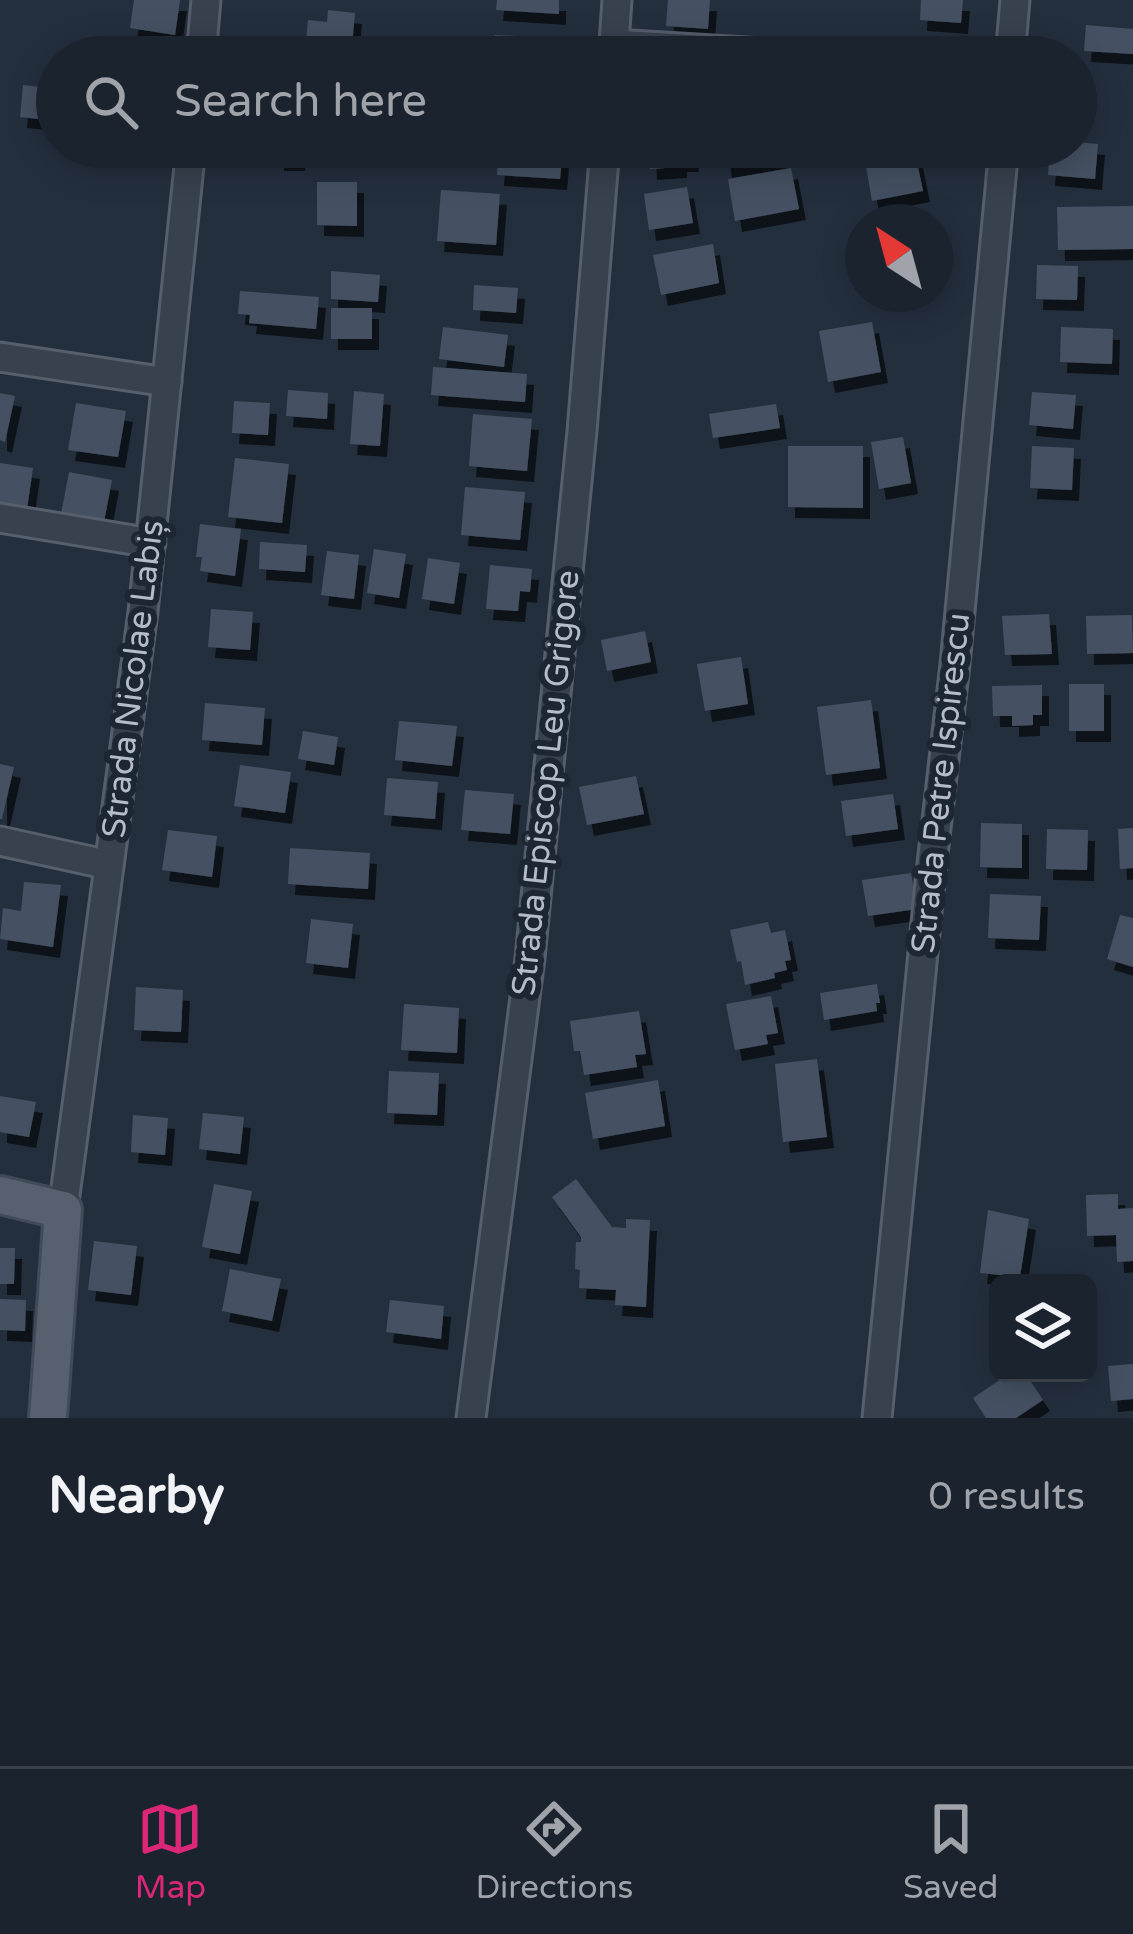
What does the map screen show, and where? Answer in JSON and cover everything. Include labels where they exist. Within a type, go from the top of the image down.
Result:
[{"type":"main road","points":[[0,1195],[63,1210],[48,1418]]},
{"type":"street","points":[[203,36],[206,0]]},
{"type":"street","points":[[614,36],[617,0]]},
{"type":"street","points":[[1012,36],[1015,0]]},
{"type":"street","name":"Strada Nicolae Labiș","points":[[63,1210],[151,543],[189,168]]},
{"type":"street","name":"Strada Episcop Leu Grigore","points":[[471,1418],[530,958],[603,168]]},
{"type":"street","name":"Strada Petre Ispirescu","points":[[877,1418],[1002,168]]},
{"type":"street","points":[[0,357],[167,382]]},
{"type":"street","points":[[0,518],[151,543]]},
{"type":"street","points":[[0,841],[110,865]]},
{"type":"building","points":[[134,0],[180,0],[175,35],[130,28]]},
{"type":"building","points":[[497,0],[559,0],[559,14],[496,10]]},
{"type":"building","points":[[668,0],[710,0],[708,29],[666,26]]},
{"type":"building","points":[[921,0],[963,0],[961,23],[920,20]]},
{"type":"building","points":[[328,10],[355,13],[353,36],[307,36],[308,20],[327,22]]},
{"type":"building","points":[[1086,25],[1133,29],[1133,54],[1097,52],[1097,36],[1085,36]]},
{"type":"building","points":[[23,85],[36,87],[36,119],[20,117]]},
{"type":"building","points":[[498,168],[561,168],[560,179],[497,175]]},
{"type":"building","points":[[791,168],[799,209],[735,221],[728,179]]},
{"type":"building","points":[[866,168],[918,168],[923,191],[872,201]]},
{"type":"building","points":[[1048,168],[1096,168],[1095,179],[1048,175]]},
{"type":"building","points":[[317,182],[357,182],[357,226],[317,225]]},
{"type":"building","points":[[687,187],[693,223],[649,230],[644,194]]},
{"type":"building","points":[[441,190],[500,194],[496,245],[437,241]]},
{"type":"building","points":[[1133,206],[1133,249],[1058,250],[1057,207]]},
{"type":"building","points":[[713,244],[719,283],[661,295],[653,255]]},
{"type":"building","points":[[1037,265],[1078,266],[1077,300],[1036,299]]},
{"type":"building","points":[[331,271],[380,275],[378,302],[331,299]]},
{"type":"building","points":[[474,285],[518,288],[516,313],[473,310]]},
{"type":"building","points":[[240,291],[319,297],[316,329],[249,323],[250,315],[238,314]]},
{"type":"building","points":[[331,308],[372,308],[372,339],[331,339]]},
{"type":"building","points":[[872,322],[881,372],[828,382],[819,331]]},
{"type":"building","points":[[443,327],[508,335],[504,367],[439,359]]},
{"type":"building","points":[[1061,327],[1113,329],[1112,364],[1060,362]]},
{"type":"building","points":[[433,367],[527,374],[525,402],[431,395]]},
{"type":"building","points":[[288,390],[328,393],[327,419],[286,416]]},
{"type":"building","points":[[354,391],[384,394],[380,446],[350,444]]},
{"type":"building","points":[[1032,392],[1076,395],[1073,429],[1029,425]]},
{"type":"building","points":[[0,393],[15,396],[5,442],[0,440]]},
{"type":"building","points":[[234,401],[270,403],[268,435],[232,433]]},
{"type":"building","points":[[76,403],[126,411],[118,457],[68,450]]},
{"type":"building","points":[[776,404],[780,428],[713,438],[709,414]]},
{"type":"building","points":[[473,414],[532,419],[527,471],[469,466]]},
{"type":"building","points":[[903,437],[911,483],[879,489],[871,442]]},
{"type":"building","points":[[788,446],[863,446],[863,508],[788,507]]},
{"type":"building","points":[[1032,446],[1074,448],[1072,490],[1030,488]]},
{"type":"building","points":[[235,458],[289,464],[282,523],[228,517]]},
{"type":"building","points":[[0,463],[33,468],[27,509],[0,505]]},
{"type":"building","points":[[69,472],[112,480],[104,522],[61,514]]},
{"type":"building","points":[[465,487],[525,492],[520,540],[461,535]]},
{"type":"building","points":[[200,524],[241,529],[235,576],[200,571],[202,557],[196,557]]},
{"type":"building","points":[[260,542],[307,545],[305,572],[259,569]]},
{"type":"building","points":[[374,549],[406,554],[399,598],[367,593]]},
{"type":"building","points":[[327,551],[359,555],[354,599],[321,595]]},
{"type":"building","points":[[428,558],[460,563],[454,604],[422,599]]},
{"type":"building","points":[[490,565],[532,569],[530,592],[520,591],[518,611],[486,609]]},
{"type":"building","points":[[211,609],[253,612],[250,650],[208,647]]},
{"type":"building","points":[[1049,614],[1052,654],[1005,655],[1002,616]]},
{"type":"building","points":[[1132,615],[1133,653],[1087,654],[1086,616]]},
{"type":"building","points":[[645,631],[651,662],[607,671],[601,640]]},
{"type":"building","points":[[741,657],[748,704],[705,711],[697,664]]},
{"type":"building","points":[[1069,684],[1104,684],[1104,731],[1069,731]]},
{"type":"building","points":[[1042,685],[1042,715],[1033,715],[1033,725],[1012,726],[1012,716],[993,716],[992,686]]},
{"type":"building","points":[[871,700],[880,768],[826,775],[817,707]]},
{"type":"building","points":[[205,703],[265,708],[262,745],[202,740]]},
{"type":"building","points":[[399,721],[457,726],[452,766],[395,760]]},
{"type":"building","points":[[303,731],[338,737],[334,765],[298,759]]},
{"type":"building","points":[[0,764],[14,767],[2,819],[0,819]]},
{"type":"building","points":[[240,765],[291,772],[285,813],[234,806]]},
{"type":"building","points":[[636,776],[644,814],[587,825],[579,787]]},
{"type":"building","points":[[387,778],[438,782],[435,819],[384,815]]},
{"type":"building","points":[[465,790],[514,794],[510,834],[461,830]]},
{"type":"building","points":[[893,794],[898,829],[846,836],[841,801]]},
{"type":"building","points":[[981,823],[1022,824],[1022,868],[980,867]]},
{"type":"building","points":[[1133,828],[1133,868],[1120,869],[1118,829]]},
{"type":"building","points":[[1047,829],[1088,830],[1087,870],[1046,869]]},
{"type":"building","points":[[168,830],[217,836],[212,877],[162,870]]},
{"type":"building","points":[[290,848],[370,853],[368,889],[288,884]]},
{"type":"building","points":[[911,873],[917,909],[868,916],[862,880]]},
{"type":"building","points":[[24,882],[61,885],[53,947],[0,939],[3,908],[21,911]]},
{"type":"building","points":[[990,894],[1041,896],[1039,940],[988,938]]},
{"type":"building","points":[[1120,915],[1133,918],[1133,967],[1107,959]]},
{"type":"building","points":[[311,919],[353,924],[348,968],[306,963]]},
{"type":"building","points":[[768,922],[771,933],[785,930],[791,960],[785,961],[787,970],[774,973],[775,978],[745,985],[730,930]]},
{"type":"building","points":[[877,984],[877,1011],[824,1020],[820,993]]},
{"type":"building","points":[[136,987],[183,990],[181,1032],[134,1030]]},
{"type":"building","points":[[771,996],[778,1033],[766,1035],[768,1044],[735,1050],[726,1004]]},
{"type":"building","points":[[404,1004],[459,1008],[457,1053],[401,1050]]},
{"type":"building","points":[[639,1011],[646,1054],[635,1055],[637,1067],[584,1075],[580,1051],[574,1051],[570,1021]]},
{"type":"building","points":[[817,1059],[827,1137],[783,1142],[775,1064]]},
{"type":"building","points":[[389,1071],[439,1073],[437,1115],[387,1113]]},
{"type":"building","points":[[658,1080],[665,1126],[593,1139],[585,1093]]},
{"type":"building","points":[[0,1096],[36,1102],[29,1137],[0,1132]]},
{"type":"building","points":[[203,1113],[244,1117],[240,1154],[199,1149]]},
{"type":"building","points":[[133,1115],[168,1118],[165,1155],[131,1152]]},
{"type":"building","points":[[576,1179],[612,1227],[626,1228],[626,1219],[650,1220],[646,1307],[615,1305],[616,1290],[579,1288],[576,1242],[581,1237],[552,1197]]},
{"type":"building","points":[[214,1184],[252,1191],[240,1254],[202,1247]]},
{"type":"building","points":[[1118,1194],[1118,1209],[1133,1208],[1133,1261],[1117,1262],[1116,1235],[1087,1236],[1086,1195]]},
{"type":"building","points":[[988,1210],[1029,1219],[1020,1274],[980,1273]]},
{"type":"building","points":[[94,1241],[137,1246],[131,1295],[88,1290]]},
{"type":"building","points":[[0,1248],[15,1248],[14,1284],[0,1284]]},
{"type":"building","points":[[230,1269],[281,1279],[272,1321],[222,1311]]},
{"type":"building","points":[[0,1299],[26,1300],[25,1331],[0,1330]]},
{"type":"building","points":[[390,1300],[444,1306],[441,1339],[386,1332]]},
{"type":"building","points":[[1133,1364],[1133,1399],[1111,1401],[1108,1366]]},
{"type":"building","points":[[997,1382],[1031,1382],[1043,1400],[1016,1418],[986,1418],[973,1398]]}]
